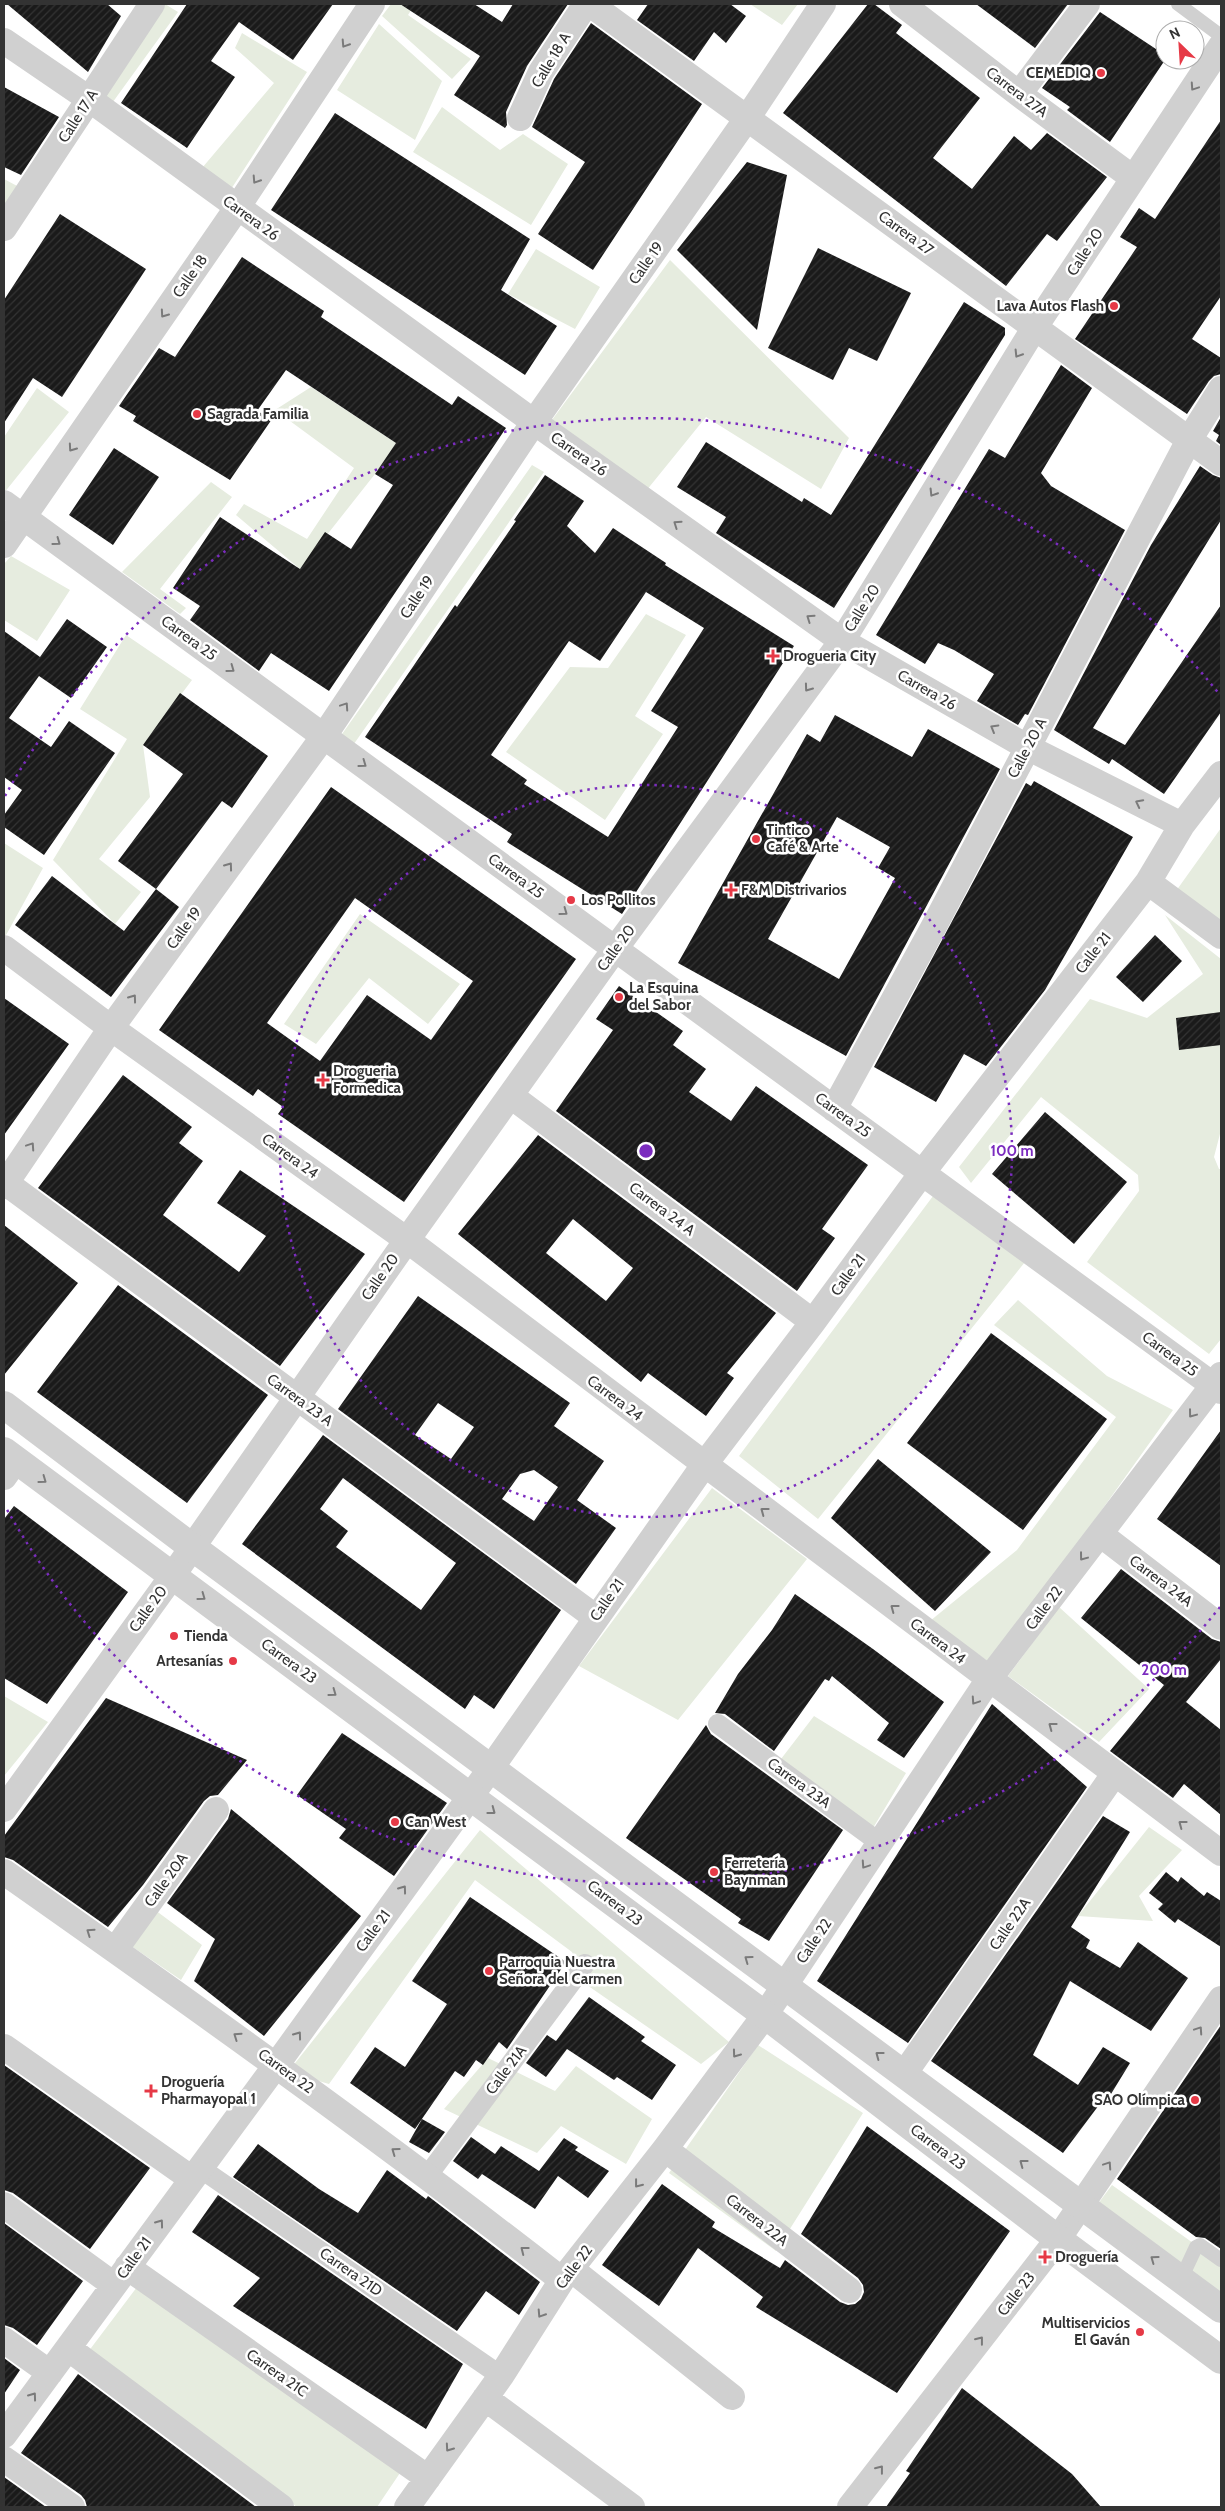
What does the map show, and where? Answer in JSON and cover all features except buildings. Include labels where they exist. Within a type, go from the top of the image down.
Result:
[{"type":"street","name":"Calle 17 A","points":[[4,228],[152,4]]},
{"type":"street","name":"Calle 18","points":[[4,545],[14,510],[237,208],[372,4]]},
{"type":"street","name":"Carrera 27","points":[[588,4],[748,117],[1221,463]]},
{"type":"street","name":"Calle 18 A","points":[[520,118],[541,72],[588,4]]},
{"type":"street","name":"Calle 19","points":[[5,1184],[111,1028],[324,736],[534,422],[748,117],[823,4]]},
{"type":"street","name":"Carrera 27A","points":[[902,4],[1133,178]]},
{"type":"street","points":[[1019,94],[1087,4]]},
{"type":"street","name":"Carrera 26","points":[[4,41],[88,99],[534,422],[842,641],[1027,747],[1182,825]]},
{"type":"street","name":"Calle 20","points":[[4,1809],[173,1575],[407,1240],[615,949],[842,641],[1035,327],[1221,46]]},
{"type":"street","name":"Calle 20 A","points":[[834,1109],[933,928],[1189,440],[1221,389]]},
{"type":"street","name":"Carrera 25","points":[[14,510],[922,1173],[1219,1384]]},
{"type":"street","name":"Calle 21","points":[[4,2435],[277,2064],[490,1768],[594,1617],[704,1465],[813,1322],[922,1173],[1148,882],[1182,825],[1221,774]]},
{"type":"street","points":[[1148,882],[1221,936]]},
{"type":"street","name":"Carrera 24","points":[[4,948],[111,1028],[407,1240],[1221,1854]]},
{"type":"street","name":"Carrera 24 A","points":[[511,1096],[813,1322]]},
{"type":"street","name":"Carrera 23 A","points":[[5,1184],[594,1617]]},
{"type":"street","name":"Calle 22","points":[[421,2497],[484,2398],[501,2376],[567,2274],[665,2149],[765,2015],[989,1679],[1100,1534],[1219,1384]]},
{"type":"street","points":[[4,1405],[192,1548],[1221,2309]]},
{"type":"street","name":"Carrera 23","points":[[8,1463],[173,1575],[765,2015],[1058,2239],[1221,2360]]},
{"type":"street","name":"Carrera 24A","points":[[1100,1534],[1221,1627]]},
{"type":"street","name":"Carrera 23A","points":[[718,1724],[880,1843]]},
{"type":"street","name":"Calle 22A","points":[[904,2074],[1115,1773]]},
{"type":"street","name":"Calle 20A","points":[[115,1950],[216,1810]]},
{"type":"street","name":"Carrera 22","points":[[4,1872],[277,2064],[567,2274],[732,2398]]},
{"type":"street","name":"Calle 21A","points":[[428,2175],[584,1964]]},
{"type":"street","name":"Calle 23","points":[[850,2507],[1058,2239],[1221,1998]]},
{"type":"street","points":[[4,2047],[196,2174]]},
{"type":"street","name":"Carrera 22A","points":[[665,2149],[849,2290]]},
{"type":"street","name":"Carrera 21D","points":[[196,2174],[501,2376]]},
{"type":"street","name":"Carrera 21C","points":[[4,2205],[121,2276],[421,2497]]},
{"type":"street","points":[[4,2340],[50,2373]]},
{"type":"street","points":[[68,2348],[281,2507]]},
{"type":"street","points":[[484,2398],[632,2507]]},
{"type":"street","points":[[4,2459],[72,2507]]},
{"type":"lane","points":[[1178,4],[1221,36]]},
{"type":"lane","points":[[1181,2279],[1196,2247],[1200,2245],[1221,2260]]},
{"type":"shaded area","points":[[157,4],[165,4],[178,12],[110,106],[202,168],[274,83],[235,48],[242,33],[307,72],[224,200],[90,110]]},
{"type":"shaded area","points":[[391,4],[415,4],[408,15],[471,59],[452,79],[382,16]]},
{"type":"shaded area","points":[[750,4],[798,4],[782,25]]},
{"type":"shaded area","points":[[379,24],[442,81],[415,140],[337,90]]},
{"type":"shaded area","points":[[442,107],[500,150],[523,134],[568,164],[531,225],[413,152]]},
{"type":"shaded area","points":[[4,179],[19,187],[4,211]]},
{"type":"shaded area","points":[[536,249],[600,287],[575,329],[508,294]]},
{"type":"shaded area","points":[[670,260],[849,438],[821,489],[706,417],[646,491],[549,424]]},
{"type":"shaded area","points":[[311,387],[396,443],[375,474],[300,569],[236,515],[244,504],[307,539],[354,468],[275,410]]},
{"type":"shaded area","points":[[37,388],[69,412],[4,493],[4,437]]},
{"type":"shaded area","points":[[532,465],[544,472],[349,751],[335,744]]},
{"type":"shaded area","points":[[211,482],[232,497],[160,589],[186,608],[180,614],[122,572]]},
{"type":"shaded area","points":[[11,556],[70,590],[37,641],[4,620],[4,564]]},
{"type":"shaded area","points":[[646,614],[686,635],[635,716],[663,734],[605,820],[506,752],[570,667],[608,668]]},
{"type":"shaded area","points":[[126,635],[192,680],[143,745],[150,797],[99,859],[141,892],[115,924],[53,860],[127,739],[80,709]]},
{"type":"shaded area","points":[[1221,828],[1221,936],[1171,898]]},
{"type":"shaded area","points":[[4,843],[43,868],[5,937],[4,936]]},
{"type":"shaded area","points":[[360,914],[460,984],[428,1024],[369,978],[316,1044],[284,1024]]},
{"type":"shaded area","points":[[1165,915],[1221,959],[1221,1130],[1214,1157],[1219,1169],[1221,1169],[1221,1339],[1209,1354],[1087,1262],[1139,1191],[1138,1175],[1041,1097],[971,1183],[959,1167],[1090,999],[1147,1018],[1203,974]]},
{"type":"shaded area","points":[[933,1196],[1025,1262],[818,1519],[739,1456]]},
{"type":"shaded area","points":[[1018,1300],[1107,1376],[1173,1410],[992,1664],[930,1621],[1017,1550],[1116,1417],[994,1325]]},
{"type":"shaded area","points":[[712,1488],[807,1559],[678,1720],[579,1666]]},
{"type":"shaded area","points":[[1059,1607],[1149,1689],[1099,1742],[1008,1676]]},
{"type":"shaded area","points":[[4,1696],[48,1722],[4,1776]]},
{"type":"shaded area","points":[[814,1716],[906,1773],[870,1833],[781,1759]]},
{"type":"shaded area","points":[[1149,1827],[1182,1850],[1139,1896],[1153,1921],[1078,1916]]},
{"type":"shaded area","points":[[480,1830],[729,2042],[701,2064],[584,1983],[572,1952],[475,1880],[329,2084],[288,2072]]},
{"type":"shaded area","points":[[151,1907],[202,1945],[181,1980],[118,1937]]},
{"type":"shaded area","points":[[758,2045],[863,2113],[776,2251],[669,2173]]},
{"type":"shaded area","points":[[488,2058],[555,2091],[576,2066],[652,2119],[626,2164],[561,2126],[537,2153],[444,2109]]},
{"type":"shaded area","points":[[1112,2185],[1221,2263],[1221,2296],[1097,2205]]},
{"type":"shaded area","points":[[137,2287],[402,2470],[377,2507],[297,2507],[85,2356]]},
{"type":"place","name":"CEMEDIQ","points":[[1101,73]]},
{"type":"place","name":"Lava Autos Flash","points":[[1114,306]]},
{"type":"place","name":"Sagrada Familia","points":[[197,414]]},
{"type":"place","name":"Drogueria City","points":[[773,656]]},
{"type":"place","name":"Tintico Café & Arte","points":[[756,839]]},
{"type":"place","name":"F&M Distrivarios","points":[[731,890]]},
{"type":"place","name":"Los Pollitos","points":[[571,900]]},
{"type":"place","name":"La Esquina del Sabor","points":[[619,997]]},
{"type":"place","name":"Drogueria Formedica","points":[[323,1080]]},
{"type":"place","name":"Tienda","points":[[174,1636]]},
{"type":"place","name":"Artesanías","points":[[233,1661]]},
{"type":"place","name":"Can West","points":[[395,1822]]},
{"type":"place","name":"Ferretería Baynman","points":[[714,1872]]},
{"type":"place","name":"Parroquia Nuestra Señora del Carmen","points":[[489,1971]]},
{"type":"place","name":"Droguería Pharmayopal 1","points":[[151,2091]]},
{"type":"place","name":"SAO Olímpica","points":[[1195,2100]]},
{"type":"place","name":"Droguería","points":[[1045,2257]]},
{"type":"place","name":"Multiservicios El Gaván","points":[[1140,2332]]}]
